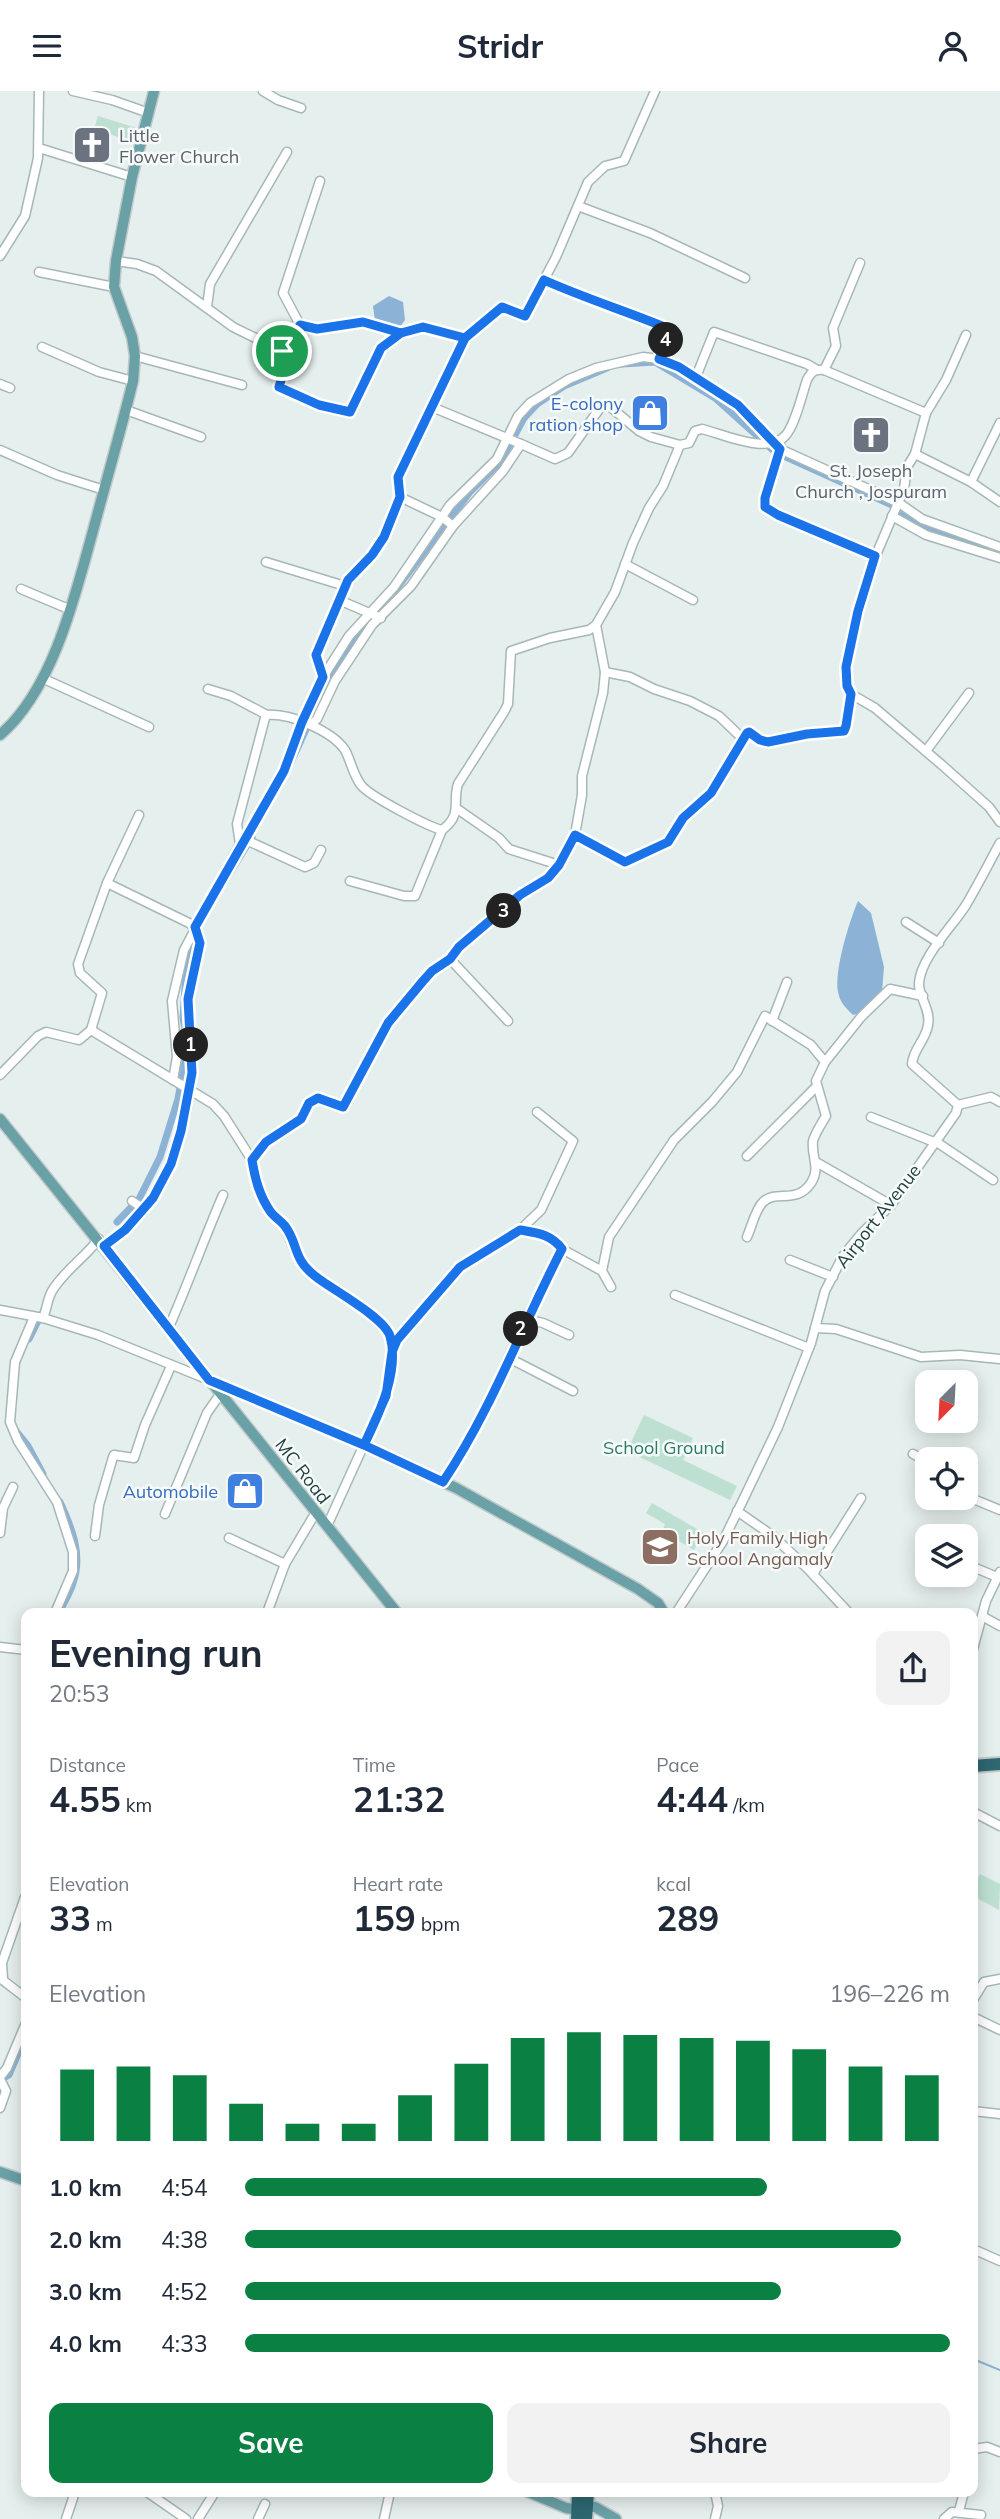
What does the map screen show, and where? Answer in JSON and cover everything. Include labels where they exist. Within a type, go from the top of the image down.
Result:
[{"type":"highway","points":[[978,1766],[1000,1764]]},
{"type":"highway","points":[[978,1773],[1000,1772]]},
{"type":"highway","points":[[582,2514],[587,2497]]},
{"type":"main road","points":[[0,734],[22,711],[42,678],[65,627],[133,381],[135,356],[132,337],[114,287],[116,261],[132,177],[154,91]]},
{"type":"main road","name":"MC Road","points":[[0,1119],[393,1608]]},
{"type":"main road","points":[[209,1380],[364,1445],[443,1482],[638,1589],[661,1608]]},
{"type":"main road","points":[[0,2172],[21,2179]]},
{"type":"main road","points":[[538,2497],[582,2514],[595,2507],[616,2519]]},
{"type":"street","points":[[0,256],[25,216],[39,148],[39,91]]},
{"type":"street","points":[[73,91],[112,100],[149,113]]},
{"type":"street","points":[[263,91],[301,108]]},
{"type":"street","points":[[323,677],[316,655],[339,600],[345,586],[384,537],[400,497],[398,477],[465,338],[502,307],[525,316],[589,183],[605,166],[624,161],[655,91]]},
{"type":"street","points":[[39,148],[132,177]]},
{"type":"street","points":[[206,307],[210,283],[287,152]]},
{"type":"street","points":[[320,181],[283,293],[300,325],[317,329],[363,322],[401,333]]},
{"type":"street","points":[[578,206],[650,233],[745,278]]},
{"type":"street","points":[[116,261],[137,264],[156,271],[233,327],[282,351],[287,359],[279,387],[319,405],[350,412],[381,348],[401,333],[423,327],[465,338]]},
{"type":"street","points":[[775,446],[790,429],[810,373],[820,370],[836,346],[833,328],[860,263]]},
{"type":"street","points":[[39,272],[114,287]]},
{"type":"street","points":[[544,280],[584,298],[667,328],[669,333],[659,359]]},
{"type":"street","points":[[282,351],[300,325]]},
{"type":"street","points":[[696,377],[714,332],[807,364],[926,413]]},
{"type":"street","points":[[966,335],[946,380],[926,413],[915,454],[907,467],[904,489],[875,556],[858,611],[846,667],[847,686],[851,694],[875,708],[926,751],[989,807],[1000,822]]},
{"type":"street","points":[[41,347],[99,372],[133,381]]},
{"type":"street","points":[[135,356],[242,385]]},
{"type":"street","points":[[174,1081],[177,1057],[172,1011],[174,988],[184,950],[284,771],[307,723],[323,677],[349,636],[394,587],[450,505],[497,459],[518,416],[530,403],[569,379],[612,362],[643,357],[659,359],[679,367],[738,405],[775,446],[776,460],[765,507],[875,556]]},
{"type":"street","points":[[0,383],[10,388]]},
{"type":"street","points":[[432,407],[555,459],[565,456],[600,408],[608,405],[639,431],[680,445],[689,443],[695,431],[702,429],[755,444],[775,446],[898,504],[922,519],[1000,547]]},
{"type":"street","points":[[126,410],[201,437]]},
{"type":"street","points":[[971,482],[1000,423]]},
{"type":"street","points":[[307,723],[317,719],[335,681],[372,625],[411,586],[453,526],[503,471],[521,444]]},
{"type":"street","points":[[350,881],[404,897],[415,896],[443,830],[452,823],[458,802],[455,792],[458,783],[508,703],[511,651],[550,638],[589,630],[596,625],[615,592],[649,507],[663,486],[680,445]]},
{"type":"street","points":[[0,450],[57,475],[104,491]]},
{"type":"street","points":[[915,454],[971,482],[1000,502]]},
{"type":"street","points":[[400,497],[442,517],[453,526]]},
{"type":"street","points":[[893,515],[926,535],[1000,558]]},
{"type":"street","points":[[266,562],[345,586]]},
{"type":"street","points":[[625,564],[693,600]]},
{"type":"street","points":[[21,589],[71,610]]},
{"type":"street","points":[[339,600],[381,618]]},
{"type":"street","points":[[252,1160],[266,1142],[301,1119],[309,1103],[318,1098],[343,1107],[388,1023],[432,971],[450,959],[459,947],[520,895],[548,878],[559,865],[575,835],[582,795],[582,776],[603,693],[606,673],[596,625]]},
{"type":"street","points":[[606,673],[630,677],[654,689],[691,701],[719,716],[743,739]]},
{"type":"street","points":[[42,678],[149,727]]},
{"type":"street","points":[[208,689],[232,696],[267,715],[307,723],[344,748],[361,786],[385,802],[436,829],[443,830]]},
{"type":"street","points":[[926,751],[969,693]]},
{"type":"street","points":[[575,835],[625,862],[662,846],[672,838],[683,818],[711,793],[749,732],[768,742],[807,734],[840,732],[846,726],[851,694]]},
{"type":"street","points":[[267,715],[237,824],[243,842],[305,867],[314,863],[321,850]]},
{"type":"street","points":[[456,808],[499,838],[509,849],[559,865]]},
{"type":"street","points":[[0,1075],[38,1036],[46,1032],[79,1040],[91,1030],[102,993],[80,973],[78,964],[107,883],[139,815]]},
{"type":"street","points":[[1000,843],[966,904],[928,958],[918,985],[929,1023],[925,1037],[913,1055],[912,1064],[958,1105],[991,1097],[1000,1102]]},
{"type":"street","points":[[57,1608],[73,1571],[73,1552],[57,1502],[18,1441],[10,1422],[15,1362],[63,1276],[101,1243],[125,1230],[153,1198],[171,1164],[189,1089],[192,1051],[188,999],[200,943],[195,930],[107,883]]},
{"type":"street","points":[[906,922],[939,943]]},
{"type":"street","points":[[450,959],[508,1020]]},
{"type":"street","points":[[772,1021],[787,982]]},
{"type":"street","points":[[747,1237],[761,1204],[769,1197],[797,1196],[816,1175],[813,1141],[826,1116],[816,1081],[825,1062],[861,1017],[890,989],[923,996]]},
{"type":"street","points":[[602,1271],[609,1237],[674,1140],[737,1072],[765,1016],[811,1045],[825,1062]]},
{"type":"street","points":[[91,1030],[213,1104],[224,1116],[252,1160],[260,1192],[271,1212],[285,1227],[299,1260],[315,1276],[360,1305],[389,1333],[392,1352]]},
{"type":"street","points":[[747,1156],[817,1086]]},
{"type":"street","name":"Airport Avenue","points":[[679,1608],[723,1541],[778,1427],[809,1348],[825,1291],[844,1256],[861,1234],[891,1205],[957,1113],[958,1105]]},
{"type":"street","points":[[327,1526],[386,1396],[392,1352],[397,1340],[460,1267],[520,1230],[541,1210],[573,1141],[537,1112]]},
{"type":"street","points":[[871,1117],[934,1142],[993,1181]]},
{"type":"street","points":[[816,1162],[891,1205]]},
{"type":"street","points":[[169,1327],[223,1195]]},
{"type":"street","points":[[132,1201],[144,1209]]},
{"type":"street","points":[[520,1230],[550,1237],[562,1249],[602,1271],[611,1287]]},
{"type":"street","points":[[443,1482],[469,1443],[526,1319],[562,1249]]},
{"type":"street","points":[[790,1260],[833,1277]]},
{"type":"street","points":[[675,1295],[809,1348]]},
{"type":"street","points":[[0,1310],[42,1313],[209,1380]]},
{"type":"street","points":[[526,1319],[543,1323],[569,1335]]},
{"type":"street","points":[[815,1328],[836,1329],[921,1357],[955,1355],[1000,1359]]},
{"type":"street","points":[[509,1359],[573,1391]]},
{"type":"street","points":[[95,1536],[99,1505],[113,1457],[134,1458],[145,1425],[171,1366]]},
{"type":"street","points":[[165,1514],[207,1413],[221,1393]]},
{"type":"street","points":[[0,1533],[3,1508],[13,1486]]},
{"type":"street","points":[[813,1574],[861,1497]]},
{"type":"street","points":[[978,1501],[1000,1510]]},
{"type":"street","points":[[737,1511],[773,1536],[844,1608]]},
{"type":"street","points":[[269,1608],[285,1564],[316,1512]]},
{"type":"street","points":[[229,1538],[285,1564]]},
{"type":"street","points":[[978,1568],[999,1574],[986,1601],[978,1631]]},
{"type":"street","points":[[982,1616],[1000,1626]]},
{"type":"street","points":[[0,1647],[21,1649]]},
{"type":"street","points":[[978,1815],[1000,1826]]},
{"type":"street","points":[[21,1908],[2,1963],[2,1978],[21,1994]]},
{"type":"street","points":[[978,1992],[984,1982],[1000,1979]]},
{"type":"street","points":[[978,2019],[1000,2030]]},
{"type":"street","points":[[0,2108],[6,2091],[0,2078],[21,2035]]},
{"type":"street","points":[[978,2112],[1000,2114]]},
{"type":"street","points":[[978,2251],[1000,2261]]},
{"type":"street","points":[[978,2448],[987,2447],[1000,2452]]},
{"type":"street","points":[[66,2519],[73,2497]]},
{"type":"street","points":[[153,2497],[182,2518]]},
{"type":"street","points":[[198,2519],[212,2497]]},
{"type":"street","points":[[384,2519],[389,2497]]},
{"type":"street","points":[[715,2519],[718,2506],[716,2497]]},
{"type":"street","points":[[959,2511],[963,2497]]},
{"type":"street","points":[[258,2519],[265,2504]]},
{"type":"street","points":[[944,2519],[952,2512],[959,2511],[981,2515]]},
{"type":"green space","points":[[98,116],[140,129],[136,143],[94,129]]},
{"type":"green space","name":"School Ground","points":[[644,1415],[693,1438],[683,1460],[737,1486],[730,1500],[627,1451]]},
{"type":"green space","name":"School Ground","points":[[652,1503],[704,1533],[694,1550],[662,1531],[665,1524],[646,1513]]},
{"type":"green space","points":[[980,1874],[1000,1884],[999,1910],[978,1899]]},
{"type":"water","points":[[389,296],[403,302],[405,320],[399,328],[375,321],[373,306]]},
{"type":"water","points":[[858,901],[871,913],[884,967],[882,992],[864,1012],[853,1015],[840,999],[837,983],[843,947]]},
{"type":"waterway","points":[[622,364],[655,362],[715,398],[775,452],[892,505],[902,516],[986,551]]},
{"type":"waterway","points":[[394,592],[470,492],[501,461],[524,418],[537,404],[564,386],[607,368]]},
{"type":"waterway","points":[[287,771],[333,670],[377,612]]},
{"type":"waterway","points":[[216,896],[252,837]]},
{"type":"waterway","points":[[117,1222],[139,1199],[160,1157],[178,1099],[188,1044],[183,1018],[186,971],[197,935]]},
{"type":"waterway","points":[[29,1339],[41,1315]]},
{"type":"waterway","points":[[16,1431],[28,1446],[43,1474]]},
{"type":"waterway","points":[[60,1502],[72,1532],[77,1562],[72,1587],[62,1608]]},
{"type":"waterway","points":[[0,2080],[9,2075],[21,2047]]},
{"type":"waterway","points":[[978,2361],[1000,2370]]},
{"type":"place","name":"Little Flower Church","points":[[92,145]]},
{"type":"place","name":"E-colony ration shop","points":[[650,413]]},
{"type":"place","name":"St. Joseph Church , Jospuram","points":[[871,435]]},
{"type":"place","name":"Automobile","points":[[245,1491]]},
{"type":"place","name":"Holy Family High School Angamaly","points":[[660,1547]]},
{"type":"route","points":[[282,351],[287,359],[279,387],[319,405],[350,412],[381,348],[401,333],[423,327],[446,334],[465,338],[502,307],[525,316],[544,280],[584,298],[667,328],[669,333],[659,359],[679,367],[725,395],[752,418],[780,449],[765,498],[765,507],[875,556],[858,611],[846,667],[847,686],[851,694],[844,731],[807,734],[768,742],[747,733],[711,793],[683,818],[672,838],[662,846],[625,862],[575,835],[559,865],[548,878],[520,895],[423,981],[388,1023],[343,1107],[318,1098],[309,1103],[301,1119],[266,1142],[252,1160],[260,1192],[271,1212],[285,1227],[299,1260],[315,1276],[360,1305],[389,1333],[392,1352],[386,1396],[377,1418],[364,1445],[443,1482],[469,1443],[526,1319],[562,1249],[556,1241],[520,1230],[460,1267],[397,1340],[392,1352],[386,1396],[364,1445],[209,1380],[104,1246],[125,1230],[153,1198],[171,1164],[181,1131],[192,1073],[188,999],[200,943],[195,927],[284,771],[302,722],[323,677],[316,655],[348,580],[372,555],[384,537],[400,497],[398,477],[465,338],[423,327],[401,333],[363,322],[317,329],[300,325],[282,351]]}]
